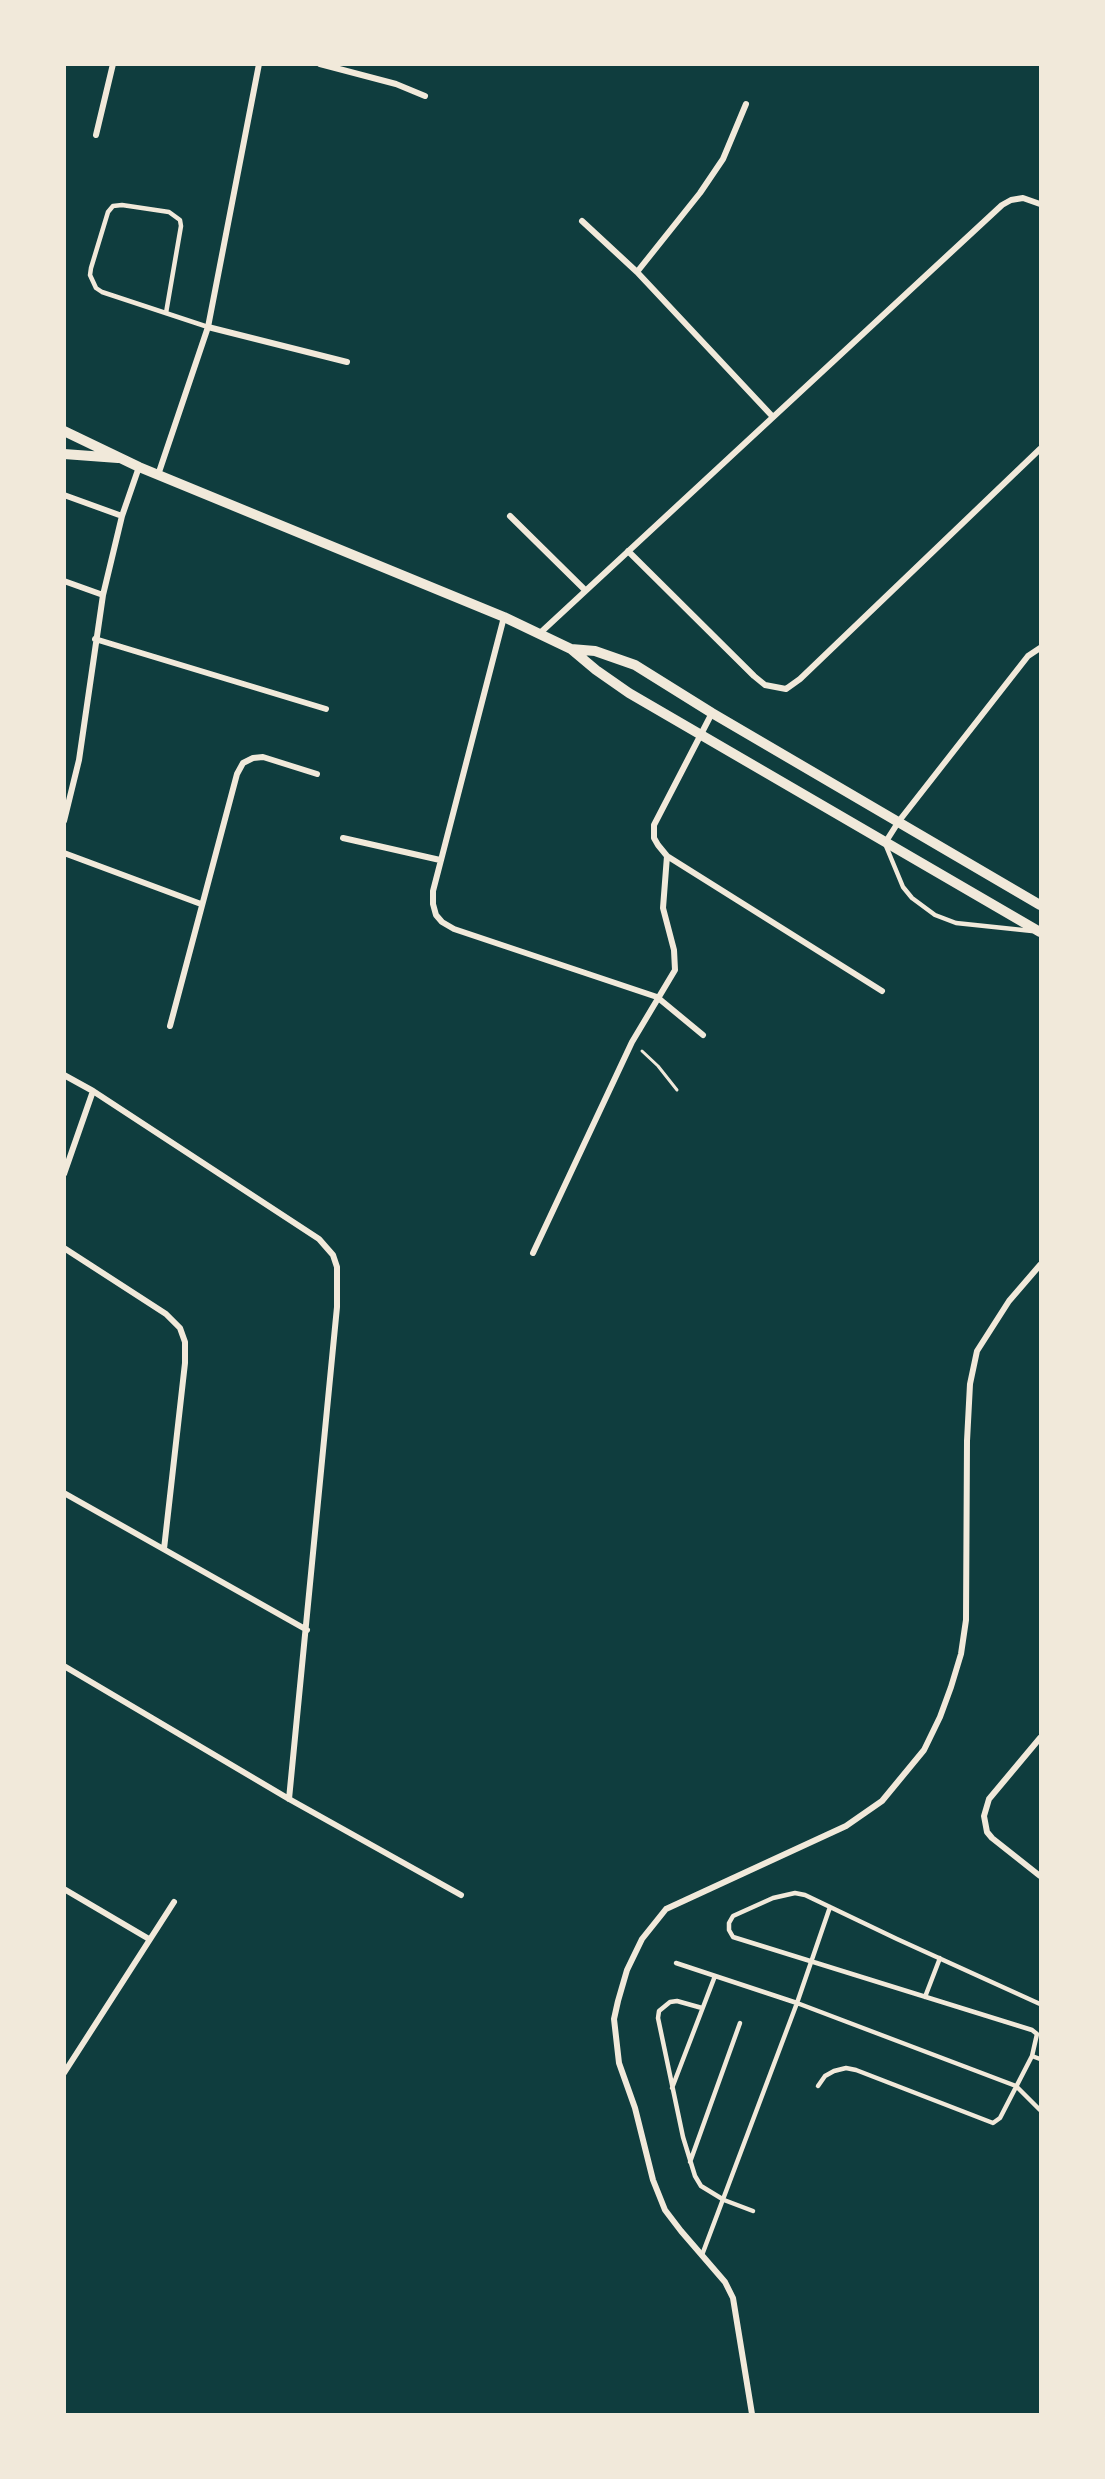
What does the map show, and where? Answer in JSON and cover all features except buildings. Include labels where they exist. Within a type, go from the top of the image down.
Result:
[{"type":"street","points":[[96,135],[113,64]]},
{"type":"street","points":[[158,475],[208,327],[260,64]]},
{"type":"street","points":[[320,64],[396,84],[425,96]]},
{"type":"street","points":[[637,272],[700,193],[723,159],[746,104]]},
{"type":"street","points":[[539,634],[1002,205],[1011,200],[1029,199],[1041,204]]},
{"type":"street","points":[[582,221],[637,272],[773,417]]},
{"type":"street","points":[[208,327],[347,362]]},
{"type":"street","points":[[64,431],[139,467],[504,618],[572,649],[596,670],[629,693],[1041,932]]},
{"type":"street","points":[[628,551],[754,676],[765,685],[777,689],[793,686],[1041,449]]},
{"type":"street","points":[[64,454],[120,458]]},
{"type":"street","points":[[64,821],[79,760],[95,639],[104,595],[122,516],[139,467]]},
{"type":"street","points":[[64,495],[122,516]]},
{"type":"street","points":[[510,516],[585,590]]},
{"type":"street","points":[[64,581],[104,595]]},
{"type":"street","points":[[504,618],[440,860],[433,891],[436,915],[442,922],[454,929],[657,997],[703,1035]]},
{"type":"street","points":[[95,639],[326,709]]},
{"type":"street","points":[[885,843],[899,821],[1028,656],[1041,648]]},
{"type":"street","points":[[572,649],[595,651],[635,665],[712,713],[1041,905]]},
{"type":"street","points":[[712,713],[654,825],[654,838],[667,856],[882,991]]},
{"type":"street","points":[[170,1026],[237,774],[243,763],[253,758],[263,757],[317,774]]},
{"type":"street","points":[[343,838],[440,860]]},
{"type":"street","points":[[64,853],[201,904]]},
{"type":"street","points":[[533,1253],[632,1042],[675,970],[674,950],[663,908],[667,856]]},
{"type":"street","points":[[64,1075],[93,1091],[319,1239],[333,1255],[339,1279],[337,1307],[308,1630],[289,1799]]},
{"type":"street","points":[[64,1174],[93,1091]]},
{"type":"street","points":[[64,1248],[166,1314],[180,1328],[185,1342],[185,1363],[164,1549]]},
{"type":"street","points":[[752,2415],[733,2298],[725,2282],[665,2210],[653,2180],[635,2108],[619,2063],[614,2019],[627,1970],[642,1939],[666,1909],[846,1826],[882,1801],[924,1750],[940,1718],[951,1687],[961,1653],[966,1620],[968,1430],[970,1384],[977,1351],[1009,1302],[1041,1264]]},
{"type":"street","points":[[64,1493],[308,1630]]},
{"type":"street","points":[[64,1666],[289,1799],[461,1895]]},
{"type":"street","points":[[1041,1738],[989,1799],[984,1816],[987,1832],[992,1838],[1041,1876]]},
{"type":"street","points":[[64,1889],[149,1939]]},
{"type":"street","points":[[64,2073],[174,1902]]},
{"type":"lane","points":[[166,313],[181,226],[180,220],[169,212],[122,205],[113,206],[108,212],[91,268],[92,282],[102,292],[208,327]]},
{"type":"lane","points":[[885,843],[903,887],[912,898],[935,915],[956,923],[1041,932]]},
{"type":"lane","points":[[818,2086],[825,2076],[834,2071],[846,2068],[856,2070],[993,2123],[1000,2118],[1032,2056],[1038,2037],[1035,2032],[733,1937],[729,1930],[729,1923],[733,1916],[773,1898],[786,1894],[805,1895],[1041,2004]]},
{"type":"lane","points":[[702,2255],[797,2003],[830,1907]]},
{"type":"lane","points":[[925,1997],[939,1958]]},
{"type":"lane","points":[[676,1963],[797,2003],[1016,2086],[1041,2110]]},
{"type":"lane","points":[[672,2088],[715,1976]]},
{"type":"lane","points":[[702,2008],[678,2001],[670,2002],[659,2011],[658,2026],[690,2162],[701,2186],[724,2200],[753,2211]]},
{"type":"lane","points":[[690,2162],[740,2023]]},
{"type":"lane","points":[[1032,2056],[1041,2059]]},
{"type":"path","points":[[632,1042],[658,1066],[677,1090]]}]
